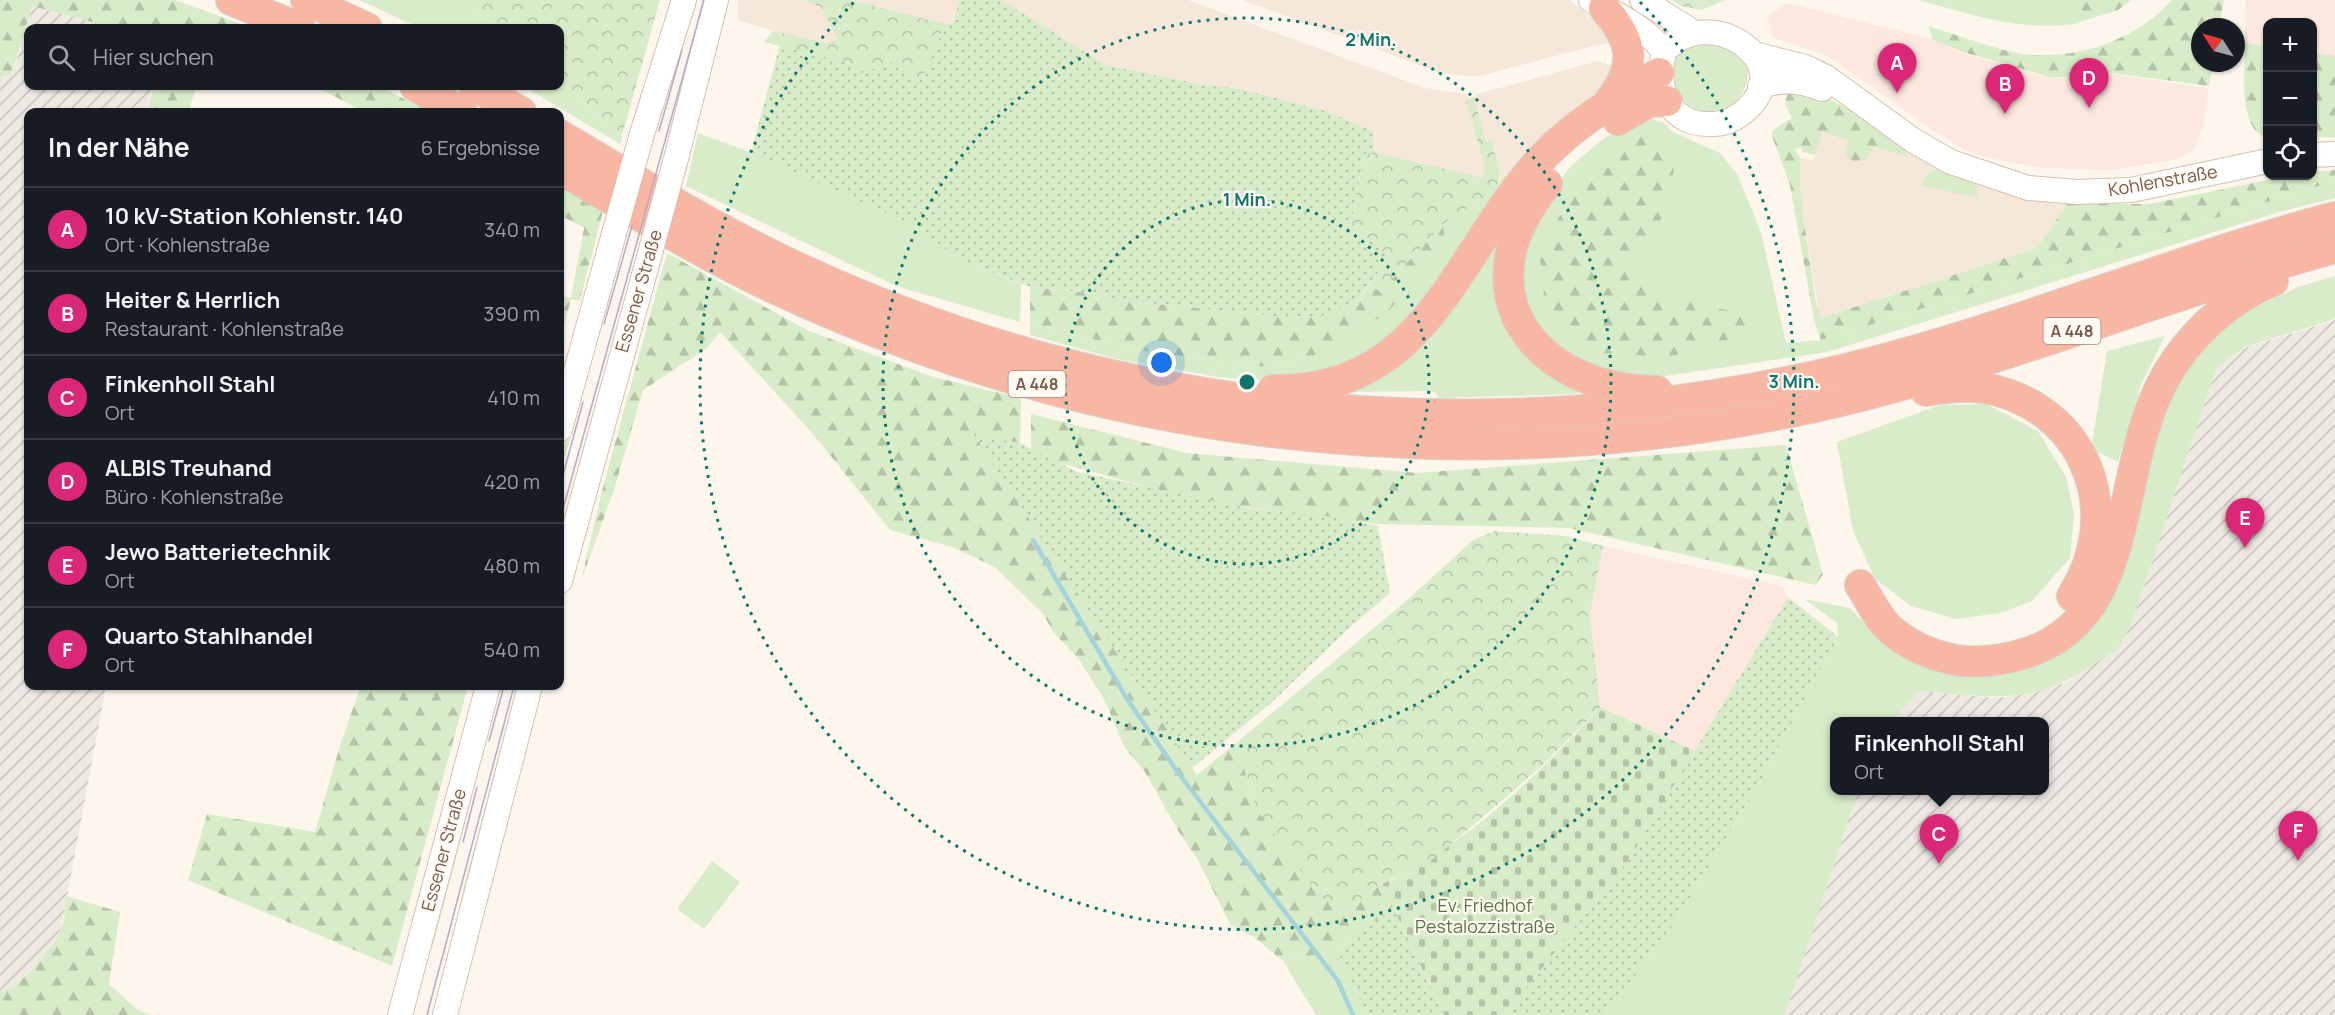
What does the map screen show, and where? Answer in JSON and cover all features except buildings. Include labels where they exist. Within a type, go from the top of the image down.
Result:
[{"type":"highway","points":[[231,0],[290,24]]},
{"type":"highway","points":[[306,0],[358,24]]},
{"type":"highway","points":[[1598,4],[1622,33],[1630,57],[1626,78],[1609,102]]},
{"type":"highway","points":[[1112,376],[1133,366],[1255,390],[1296,390],[1329,384],[1368,368],[1397,348],[1425,322],[1457,281],[1503,209],[1545,155],[1609,102],[1663,75]]},
{"type":"highway","points":[[1663,75],[1649,102],[1622,117],[1576,153],[1541,190],[1524,217],[1512,247],[1508,279],[1514,308],[1528,336],[1545,356],[1591,382],[1649,391],[1738,392]]},
{"type":"highway","points":[[422,90],[455,108]]},
{"type":"highway","points":[[481,90],[514,108]]},
{"type":"highway","name":"A 448","points":[[564,137],[690,213],[843,288],[984,341],[1112,376],[1262,404],[1439,416],[1514,416],[1596,410],[1738,392],[1843,370],[1924,349],[2220,251],[2335,217]]},
{"type":"highway","name":"A 448","points":[[564,171],[699,250],[778,290],[881,335],[977,368],[1178,420],[1331,440],[1492,444],[1636,435],[1807,408],[1901,385],[2335,248]]},
{"type":"highway","points":[[1807,408],[1955,386],[1978,387],[1999,391],[2037,410],[2057,424],[2073,443],[2085,463],[2095,489],[2097,522],[2094,552],[2084,578],[2067,604],[2048,621],[2005,640],[1962,641],[1918,626],[1860,585],[1889,629],[1929,651],[1948,658],[1973,662],[2016,658],[2051,643],[2068,630],[2087,611],[2104,584],[2119,538],[2148,415],[2165,378],[2189,344],[2231,303],[2256,288],[2327,263],[2335,257]]},
{"type":"main road","points":[[564,415],[642,134],[684,0]]},
{"type":"main road","name":"Essener Straße","points":[[564,566],[677,155],[716,0]]},
{"type":"main road","points":[[1641,0],[1687,28]]},
{"type":"main road","points":[[1598,4],[1650,35],[1663,75],[1677,112],[1689,121],[1704,125],[1719,124],[1735,119],[1748,108],[1760,86],[1761,65],[1758,55],[1742,34],[1730,27],[1701,23],[1687,28],[1670,43],[1663,75]]},
{"type":"main road","name":"Kohlenstraße","points":[[1758,55],[1805,67],[1826,77],[1863,106],[1951,162],[2028,188],[2078,192],[2131,190],[2263,162]]},
{"type":"main road","name":"Kohlenstraße","points":[[1760,86],[1780,80],[1805,82],[1863,106]]},
{"type":"main road","points":[[2317,155],[2335,154]]},
{"type":"main road","name":"Essener Straße","points":[[400,1015],[487,690]]},
{"type":"main road","points":[[445,1015],[529,690]]},
{"type":"shaded area","points":[[738,0],[803,0],[821,7],[838,39],[826,43],[805,40],[738,20]]},
{"type":"shaded area","points":[[850,0],[960,0],[953,24],[945,24]]},
{"type":"shaded area","points":[[1001,0],[1188,0],[1425,88],[1467,94],[1484,164],[1483,178],[1374,152],[1372,131],[1329,112],[1236,88],[1209,86],[1106,65]]},
{"type":"shaded area","points":[[1242,0],[1570,0],[1619,42],[1593,46],[1480,76],[1464,76],[1438,72]]},
{"type":"shaded area","points":[[2246,0],[2335,0],[2335,56],[2317,54],[2317,18],[2263,18],[2263,45],[2245,43]]},
{"type":"shaded area","points":[[1787,3],[1932,39],[1962,53],[2053,79],[2111,74],[2209,88],[2203,128],[2194,149],[2179,159],[2112,170],[2042,168],[1989,158],[1965,150],[1931,129],[1828,56],[1772,37],[1768,16]]},
{"type":"shaded area","points":[[32,6],[99,24],[27,24]]},
{"type":"shaded area","points":[[24,34],[24,90],[152,90],[147,108],[24,108],[24,690],[105,690],[61,929],[46,954],[25,976],[6,991],[0,992],[0,74],[12,76]]},
{"type":"shaded area","points":[[1598,61],[1616,67],[1615,78],[1500,180],[1493,142],[1486,142],[1474,97],[1477,94]]},
{"type":"shaded area","points":[[1821,132],[1907,157],[1905,144],[2012,192],[2067,204],[2037,248],[1820,318],[1801,200],[1800,158],[1813,161]]},
{"type":"shaded area","points":[[2335,320],[2335,1015],[1785,1015],[1857,795],[2049,795],[2049,717],[1896,717],[1920,691],[1998,698],[2035,692],[2067,682],[2119,647],[2123,636],[2130,629],[2216,369],[2245,348]]},
{"type":"shaded area","points":[[1603,546],[1782,586],[1788,597],[1695,751],[1600,707],[1590,614]]},
{"type":"green space","points":[[0,0],[175,0],[241,24],[99,24],[32,6],[27,24],[24,24],[24,33],[11,76],[0,74]]},
{"type":"green space","points":[[359,0],[452,0],[497,24],[411,24]]},
{"type":"green space","points":[[452,0],[660,0],[622,136],[599,118],[564,82],[564,24],[497,24]]},
{"type":"green space","points":[[803,0],[850,0],[945,24],[922,80],[891,63],[861,74],[857,66],[764,42],[773,31],[826,43],[838,39],[821,7]]},
{"type":"green space","points":[[960,0],[1001,0],[1106,65],[1209,86],[1236,88],[1329,112],[1372,131],[1374,152],[1364,156],[1348,238],[1372,241],[1386,253],[1378,272],[1355,303],[1322,316],[1283,317],[1119,300],[1093,293],[1030,287],[961,260],[912,225],[751,152],[780,45],[857,66],[861,73],[891,63],[922,80],[945,24],[953,23]]},
{"type":"green space","points":[[1671,0],[1700,0],[1701,10],[1681,6]]},
{"type":"green space","points":[[1700,0],[1725,0],[1701,10]]},
{"type":"green space","points":[[1919,0],[2061,0],[2074,9],[2074,24],[2054,26],[2015,23],[1977,16]]},
{"type":"green space","points":[[2061,0],[2131,0],[2118,10],[2074,24],[2073,9],[2067,2]]},
{"type":"green space","points":[[2172,0],[2224,0],[2221,18],[2191,18],[2191,72],[2211,72],[2209,86],[2112,73],[2053,78],[1963,52],[1933,40],[1928,26],[2020,54],[2051,55],[2089,49],[2108,43],[2126,35],[2158,14]]},
{"type":"green space","points":[[1723,38],[1748,64],[1746,85],[1738,100],[1725,109],[1710,111],[1695,108],[1683,100],[1675,87],[1673,68],[1676,58],[1681,49],[1690,43]]},
{"type":"green space","points":[[2245,43],[2263,45],[2263,135],[2257,132],[2251,123],[2247,111],[2244,81]]},
{"type":"green space","points":[[2317,54],[2335,56],[2335,137],[2317,137]]},
{"type":"green space","points":[[564,82],[599,118],[622,136],[620,144],[564,111],[564,108],[560,108],[530,90],[564,90]]},
{"type":"green space","points":[[1789,87],[1820,96],[1864,118],[1905,144],[1907,157],[1874,147],[1866,160],[1854,161],[1846,156],[1848,140],[1822,132],[1815,155],[1803,152],[1800,147],[1795,149],[1800,158],[1801,200],[1816,303],[1821,318],[2037,248],[2067,204],[2150,204],[2267,180],[2317,180],[2317,172],[2335,170],[2335,181],[1821,340],[1814,320],[1790,185],[1772,136],[1773,130],[1792,118],[1785,103]]},
{"type":"green space","points":[[153,90],[196,90],[189,108],[148,108]]},
{"type":"green space","points":[[322,90],[387,90],[422,108],[357,108]]},
{"type":"green space","points":[[1474,97],[1486,142],[1492,141],[1498,165],[1499,177],[1496,189],[1443,224],[1380,292],[1370,284],[1378,272],[1348,239],[1364,156],[1374,152],[1483,178],[1484,164],[1466,99]]},
{"type":"green space","points":[[1642,115],[1664,123],[1673,132],[1720,153],[1737,174],[1761,232],[1786,343],[1821,340],[2335,181],[2335,198],[2279,212],[1827,352],[1659,377],[1603,371],[1549,343],[1521,298],[1517,276],[1539,208],[1571,166],[1603,139]]},
{"type":"green space","points":[[698,133],[769,159],[912,225],[961,260],[1021,284],[1020,322],[896,286],[686,186]]},
{"type":"green space","points":[[1641,135],[1675,160],[1668,210],[1631,258],[1650,293],[1744,314],[1754,332],[1669,357],[1587,352],[1546,314],[1539,249],[1588,171]]},
{"type":"green space","points":[[1550,138],[1437,294],[1366,358],[1286,380],[1252,380],[1218,377],[1117,359],[1030,335],[1030,325],[1145,351],[1268,367],[1317,355],[1445,243],[1443,224],[1496,189],[1500,180]]},
{"type":"green space","points":[[1940,168],[1978,186],[1977,197],[1921,186],[1927,174]]},
{"type":"green space","points":[[564,188],[603,211],[580,300],[571,299],[564,326],[564,297],[571,298],[584,228],[564,217]]},
{"type":"green space","points":[[1509,215],[1496,275],[1578,389],[1577,394],[1437,398],[1437,393],[1428,391],[1349,392]]},
{"type":"green space","points":[[1443,224],[1445,243],[1387,313],[1317,355],[1268,367],[1145,351],[1030,325],[1030,287],[1093,293],[1119,300],[1283,317],[1322,316],[1355,303],[1370,284],[1380,292]]},
{"type":"green space","points":[[618,252],[621,254],[564,461],[564,447]]},
{"type":"green space","points":[[667,253],[807,330],[933,377],[1021,398],[1020,443],[996,439],[972,431],[1197,775],[1236,743],[1257,810],[1351,907],[1382,884],[1394,906],[1337,951],[1283,961],[1254,937],[1231,926],[1198,860],[1179,832],[1145,772],[1125,748],[1104,699],[1078,658],[1053,632],[1044,615],[995,567],[952,547],[890,530],[814,435],[720,332],[706,349],[643,390],[614,490],[581,581],[603,487]]},
{"type":"green space","points":[[635,262],[638,264],[564,532],[564,519]]},
{"type":"green space","points":[[2335,276],[2335,319],[2245,347],[2216,369],[2130,629],[2115,651],[2069,679],[2049,688],[2029,693],[1988,696],[1920,691],[1896,717],[1830,717],[1830,795],[1857,795],[1785,1015],[1606,1015],[1673,925],[1757,788],[1838,637],[1837,623],[1804,599],[1850,608],[1888,647],[1935,671],[1980,673],[2116,586],[2130,552],[2153,445],[2170,399],[2185,373],[2204,348],[2242,314],[2298,287]]},
{"type":"green space","points":[[2165,336],[2141,385],[2118,462],[2091,449],[2107,351]]},
{"type":"green space","points":[[1986,404],[2038,431],[2066,477],[2074,514],[2070,558],[2032,601],[2000,613],[1956,619],[1911,606],[1875,579],[1853,531],[1837,442],[1940,405]]},
{"type":"green space","points":[[1031,414],[1187,453],[1417,473],[1786,445],[1823,574],[1816,585],[1569,528],[1376,524],[1199,501],[1031,455]]},
{"type":"green space","points":[[971,430],[996,439],[1020,443],[1078,472],[1247,508],[1326,516],[1378,526],[1390,593],[1349,628],[1271,703],[1192,768]]},
{"type":"green space","points":[[1495,531],[1565,536],[1603,546],[1590,614],[1600,707],[1543,765],[1435,858],[1382,884],[1351,907],[1320,897],[1257,810],[1236,743],[1405,602],[1473,540]]},
{"type":"green space","points":[[1788,597],[1838,637],[1757,788],[1673,925],[1606,1015],[1505,1015],[1629,859]]},
{"type":"green space","points":[[360,690],[467,690],[392,966],[188,880],[207,814],[315,832],[341,742]]},
{"type":"green space","points":[[496,690],[500,690],[431,953],[435,923]]},
{"type":"green space","points":[[516,690],[521,690],[452,943],[463,890]]},
{"type":"green space","name":"Ev. Friedhof Pestalozzistraße","points":[[1600,707],[1695,751],[1629,859],[1505,1015],[1444,1015],[1382,884],[1442,851],[1471,830],[1526,782]]},
{"type":"green space","points":[[712,861],[740,882],[704,929],[677,909]]},
{"type":"green space","points":[[66,896],[120,912],[109,984],[138,1010],[150,1015],[0,1015],[0,992],[8,989],[26,975],[44,956],[57,937],[63,921]]},
{"type":"green space","points":[[1393,907],[1444,1015],[1367,1015],[1337,951]]},
{"type":"green space","points":[[1337,951],[1367,1015],[1316,1015],[1283,961]]},
{"type":"waterway","points":[[1033,540],[1127,699],[1179,774],[1338,981],[1353,1015]]},
{"type":"tram line","points":[[564,506],[704,0]]},
{"type":"tram line","points":[[659,131],[682,50]]},
{"type":"tram line","points":[[604,324],[632,226]]},
{"type":"tram line","points":[[564,471],[583,402]]},
{"type":"tram line","points":[[489,741],[503,690]]},
{"type":"tram line","points":[[427,1015],[513,690]]},
{"type":"tram line","points":[[463,842],[477,787]]},
{"type":"place","name":"10 kV-Station Kohlenstr. 140","points":[[1897,93]]},
{"type":"place","name":"ALBIS Treuhand","points":[[2089,108]]},
{"type":"place","name":"Heiter & Herrlich","points":[[2005,114]]},
{"type":"place","name":"Jewo Batterietechnik","points":[[2245,548]]},
{"type":"place","name":"Quarto Stahlhandel","points":[[2298,861]]},
{"type":"place","name":"Finkenholl Stahl","points":[[1939,864]]}]
